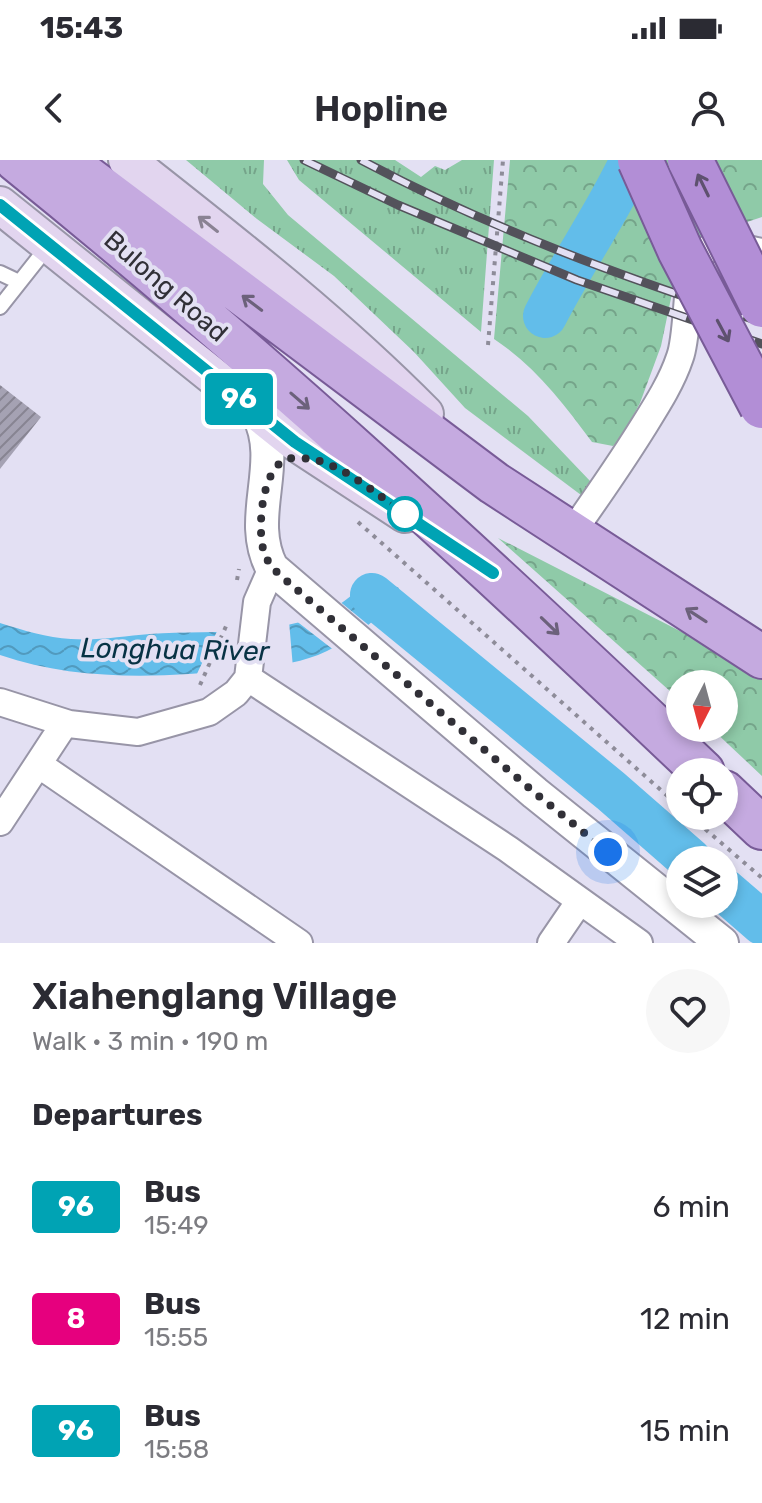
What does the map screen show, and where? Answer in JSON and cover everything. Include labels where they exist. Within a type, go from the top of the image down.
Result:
[{"type":"highway","points":[[640,160],[680,250],[762,406]]},
{"type":"highway","points":[[690,160],[762,305]]},
{"type":"main road","name":"Bulong Road","points":[[16,160],[75,182],[494,483],[762,657]]},
{"type":"main road","points":[[127,160],[295,293],[380,368],[494,483]]},
{"type":"main road","name":"Bulong Road","points":[[75,182],[688,758]]},
{"type":"main road","points":[[0,205],[295,442],[493,573]]},
{"type":"main road","points":[[738,805],[762,828]]},
{"type":"street","points":[[571,534],[607,484],[663,395],[681,356],[688,322],[690,278],[696,258],[711,247],[762,252]]},
{"type":"street","points":[[258,414],[266,438],[261,536],[272,568],[535,793],[722,943]]},
{"type":"street","points":[[265,488],[274,469],[285,460],[312,459],[329,464]]},
{"type":"street","points":[[0,702],[65,723],[138,732],[209,712],[236,693],[248,678],[242,617],[257,602],[272,568]]},
{"type":"street","points":[[248,678],[508,849],[639,943]]},
{"type":"street","points":[[0,822],[65,723]]},
{"type":"street","points":[[38,764],[299,943]]},
{"type":"street","points":[[551,943],[579,902]]},
{"type":"lane","points":[[0,307],[49,244]]},
{"type":"lane","points":[[0,273],[19,282]]},
{"type":"path","points":[[488,345],[503,160]]},
{"type":"path","points":[[348,514],[666,795]]},
{"type":"path","points":[[200,686],[242,617]]},
{"type":"path","points":[[706,830],[762,878]]},
{"type":"green space","points":[[186,160],[264,160],[263,184],[288,215],[528,416],[591,482],[602,498],[589,501],[465,408],[414,352],[334,276],[257,219]]},
{"type":"green space","points":[[287,160],[395,160],[421,177],[435,166],[445,170],[462,160],[494,160],[481,332],[299,180]]},
{"type":"green space","points":[[510,160],[762,160],[762,217],[744,223],[674,284],[661,346],[640,403],[621,438],[613,446],[592,442],[535,373],[494,339]]},
{"type":"green space","points":[[498,538],[762,673],[762,776],[726,742],[738,742],[738,670],[666,670],[666,688]]},
{"type":"water","points":[[372,576],[399,588],[376,618],[334,647],[294,662],[207,673],[148,676],[58,669],[0,655],[0,623],[44,635],[81,639],[261,629],[304,621],[324,613],[344,601]]},
{"type":"pier","points":[[338,600],[371,627],[335,651],[295,620],[323,610]]},
{"type":"pier","points":[[289,621],[293,668],[195,678],[219,627]]},
{"type":"building","points":[[0,385],[41,417],[0,469]]},
{"type":"waterway","name":"Longhua River","points":[[545,316],[632,160]]},
{"type":"waterway","points":[[372,595],[674,846]]},
{"type":"waterway","points":[[738,902],[762,923]]},
{"type":"railway","points":[[304,160],[398,205],[577,280],[762,344]]},
{"type":"railway","points":[[361,160],[508,230],[659,288],[762,322]]},
{"type":"bus line","name":"96","points":[[0,205],[295,442],[493,573]]},
{"type":"route","points":[[405,514],[329,464],[312,459],[285,460],[274,469],[265,488],[261,519],[264,552],[272,568],[282,577],[608,852]]}]
